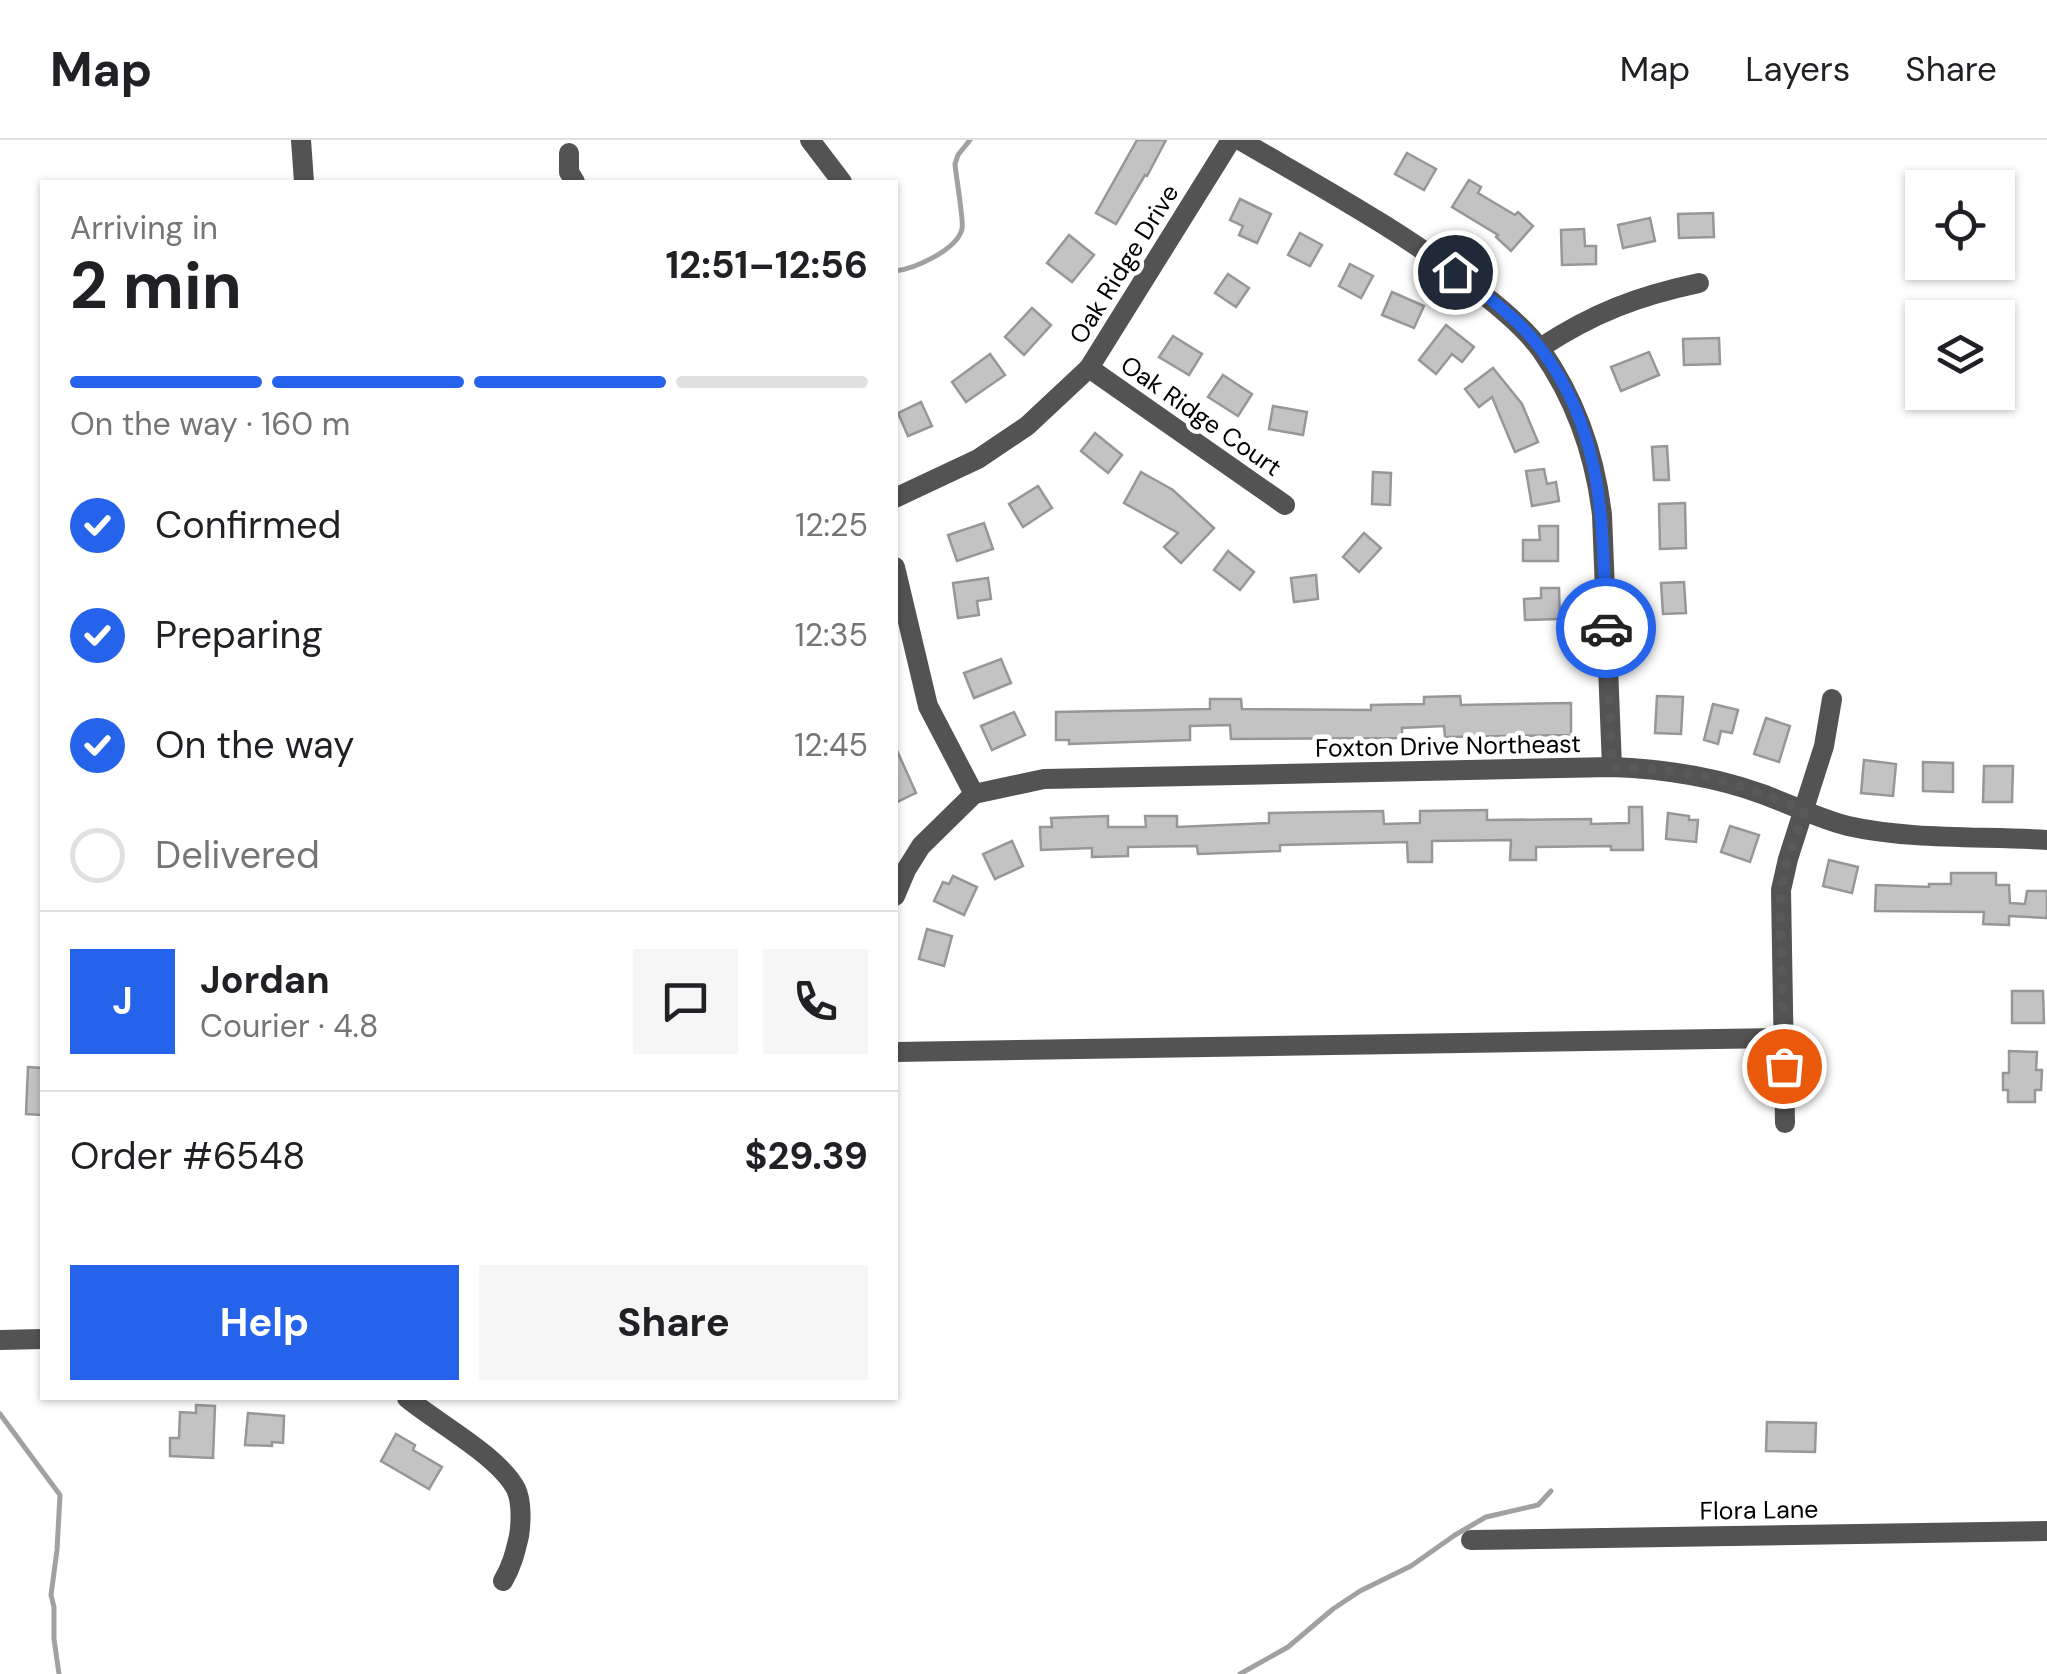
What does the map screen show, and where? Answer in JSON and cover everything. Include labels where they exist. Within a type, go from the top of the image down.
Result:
[{"type":"street","points":[[301,140],[304,180]]},
{"type":"street","points":[[810,140],[840,180]]},
{"type":"street","name":"Oak Ridge Drive","points":[[898,497],[978,459],[1027,426],[1089,368],[1231,140]]},
{"type":"street","points":[[1240,140],[1408,238],[1507,313],[1540,348],[1569,396],[1597,476],[1602,514],[1612,768]]},
{"type":"street","points":[[568,152],[573,180]]},
{"type":"street","points":[[1540,348],[1603,311],[1699,282]]},
{"type":"street","name":"Oak Ridge Court","points":[[1089,368],[1285,505]]},
{"type":"street","points":[[898,579],[928,706],[974,794],[922,846],[898,889]]},
{"type":"street","points":[[1785,1123],[1780,890],[1824,746],[1832,699]]},
{"type":"street","name":"Foxton Drive Northeast","points":[[974,794],[1044,779],[1658,769],[1758,792],[1864,830],[2047,840]]},
{"type":"street","points":[[898,1052],[1784,1038]]},
{"type":"street","points":[[0,1340],[40,1339]]},
{"type":"street","points":[[409,1400],[493,1460],[516,1490],[520,1530],[512,1565],[503,1581]]},
{"type":"street","name":"Flora Lane","points":[[1471,1540],[2047,1531]]},
{"type":"building","points":[[1137,140],[1166,140],[1116,224],[1096,213]]},
{"type":"building","points":[[1407,153],[1436,169],[1424,190],[1395,174]]},
{"type":"building","points":[[1469,180],[1481,187],[1478,193],[1515,215],[1518,212],[1533,226],[1511,251],[1498,235],[1452,207]]},
{"type":"building","points":[[1240,199],[1271,214],[1257,243],[1239,235],[1243,226],[1230,220]]},
{"type":"building","points":[[1713,213],[1714,237],[1679,238],[1678,214]]},
{"type":"building","points":[[1650,218],[1655,241],[1623,248],[1618,225]]},
{"type":"building","points":[[1584,229],[1585,246],[1596,246],[1596,264],[1562,265],[1561,230]]},
{"type":"building","points":[[1300,233],[1322,245],[1310,266],[1288,255]]},
{"type":"building","points":[[1069,235],[1094,255],[1072,282],[1047,263]]},
{"type":"building","points":[[1350,264],[1373,276],[1361,298],[1339,286]]},
{"type":"building","points":[[1228,274],[1249,288],[1236,307],[1215,293]]},
{"type":"building","points":[[1392,292],[1424,306],[1414,328],[1382,315]]},
{"type":"building","points":[[1032,308],[1051,325],[1024,355],[1005,337]]},
{"type":"building","points":[[1446,325],[1474,347],[1462,362],[1452,354],[1436,374],[1419,360]]},
{"type":"building","points":[[1173,336],[1202,354],[1189,375],[1159,357]]},
{"type":"building","points":[[1719,338],[1720,364],[1684,365],[1683,339]]},
{"type":"building","points":[[1649,352],[1659,375],[1621,391],[1611,367]]},
{"type":"building","points":[[990,354],[1005,375],[966,402],[952,382]]},
{"type":"building","points":[[1493,368],[1522,404],[1538,442],[1515,452],[1492,397],[1479,407],[1465,389]]},
{"type":"building","points":[[1223,375],[1252,394],[1238,416],[1208,397]]},
{"type":"building","points":[[921,402],[932,426],[908,436],[898,413]]},
{"type":"building","points":[[1273,406],[1307,412],[1303,435],[1269,429]]},
{"type":"building","points":[[1095,433],[1122,455],[1108,473],[1081,451]]},
{"type":"building","points":[[1667,446],[1669,480],[1654,480],[1652,447]]},
{"type":"building","points":[[1544,469],[1547,484],[1556,482],[1559,501],[1532,506],[1526,471]]},
{"type":"building","points":[[1141,472],[1173,490],[1214,528],[1181,563],[1164,547],[1178,533],[1124,503]]},
{"type":"building","points":[[1373,472],[1391,473],[1390,505],[1372,504]]},
{"type":"building","points":[[1038,486],[1052,508],[1023,527],[1009,504]]},
{"type":"building","points":[[1685,503],[1686,548],[1660,549],[1659,504]]},
{"type":"building","points":[[984,523],[993,549],[957,561],[948,535]]},
{"type":"building","points":[[1539,526],[1558,526],[1558,561],[1523,561],[1523,540],[1540,540]]},
{"type":"building","points":[[1364,533],[1381,548],[1359,572],[1343,557]]},
{"type":"building","points":[[1228,551],[1254,572],[1240,590],[1214,570]]},
{"type":"building","points":[[1316,575],[1318,599],[1294,602],[1291,578]]},
{"type":"building","points":[[988,578],[991,599],[977,601],[979,615],[958,618],[953,583]]},
{"type":"building","points":[[1684,582],[1686,613],[1663,614],[1661,583]]},
{"type":"building","points":[[1541,588],[1559,588],[1560,619],[1525,620],[1524,599],[1541,598]]},
{"type":"building","points":[[1001,659],[1011,683],[974,698],[964,673]]},
{"type":"building","points":[[1460,696],[1461,705],[1571,703],[1571,735],[1445,737],[1444,726],[1402,728],[1402,738],[1231,739],[1230,725],[1190,726],[1190,740],[1069,744],[1069,740],[1056,740],[1056,712],[1210,709],[1210,699],[1241,699],[1242,709],[1371,710],[1371,705],[1424,704],[1424,697]]},
{"type":"building","points":[[1657,696],[1683,697],[1681,734],[1655,733]]},
{"type":"building","points":[[1713,704],[1738,710],[1732,733],[1721,731],[1718,744],[1704,740]]},
{"type":"building","points":[[1014,712],[1025,735],[992,750],[981,726]]},
{"type":"building","points":[[1766,718],[1790,726],[1779,762],[1754,754]]},
{"type":"building","points":[[898,753],[916,793],[898,802]]},
{"type":"building","points":[[1864,760],[1896,764],[1893,796],[1861,793]]},
{"type":"building","points":[[1923,762],[1953,763],[1953,792],[1923,791]]},
{"type":"building","points":[[1984,766],[2013,766],[2012,802],[1983,802]]},
{"type":"building","points":[[1629,807],[1642,807],[1643,850],[1611,850],[1611,846],[1536,847],[1536,860],[1510,860],[1511,840],[1432,841],[1432,862],[1408,862],[1407,842],[1280,845],[1280,851],[1198,854],[1197,846],[1128,847],[1128,856],[1092,857],[1092,848],[1041,850],[1040,827],[1052,827],[1051,818],[1108,816],[1108,827],[1146,827],[1145,816],[1177,816],[1177,827],[1269,823],[1269,813],[1383,811],[1384,824],[1420,823],[1420,811],[1487,810],[1487,820],[1591,819],[1591,824],[1629,823]]},
{"type":"building","points":[[1668,813],[1698,820],[1696,842],[1666,839]]},
{"type":"building","points":[[1730,826],[1759,835],[1750,862],[1721,852]]},
{"type":"building","points":[[1012,841],[1023,866],[995,879],[983,854]]},
{"type":"building","points":[[1829,860],[1858,867],[1852,893],[1823,886]]},
{"type":"building","points":[[1951,873],[1996,873],[1996,885],[2009,885],[2010,903],[2025,904],[2027,891],[2047,891],[2047,918],[2009,916],[2009,925],[1983,924],[1984,912],[1875,911],[1876,885],[1951,884]]},
{"type":"building","points":[[953,876],[977,887],[964,915],[934,901],[943,882],[949,884]]},
{"type":"building","points":[[927,929],[952,936],[944,966],[919,959]]},
{"type":"building","points":[[2012,991],[2043,991],[2044,1023],[2012,1023]]},
{"type":"building","points":[[2009,1051],[2037,1052],[2036,1070],[2042,1070],[2041,1090],[2035,1090],[2035,1102],[2008,1102],[2003,1073],[2009,1073]]},
{"type":"building","points":[[28,1067],[40,1068],[40,1115],[26,1114]]},
{"type":"building","points":[[196,1405],[215,1406],[213,1458],[170,1456],[170,1438],[179,1438],[180,1412],[196,1413]]},
{"type":"building","points":[[248,1413],[284,1416],[283,1443],[245,1445]]},
{"type":"building","points":[[1767,1422],[1816,1423],[1815,1452],[1766,1451]]},
{"type":"building","points":[[396,1434],[415,1445],[413,1450],[442,1467],[429,1489],[381,1461]]},
{"type":"waterway","points":[[898,270],[934,257],[958,237],[962,224],[955,164],[970,140]]},
{"type":"waterway","points":[[0,1414],[60,1495],[51,1595],[59,1674]]},
{"type":"waterway","points":[[1240,1674],[1288,1647],[1360,1591],[1411,1566],[1455,1535],[1486,1517],[1538,1505],[1551,1491]]},
{"type":"way so far","points":[[1606,628],[1612,768],[1658,769],[1701,776],[1805,810],[1780,890],[1784,1066]]},
{"type":"route","points":[[1455,272],[1507,313],[1540,348],[1569,396],[1597,476],[1606,628]]}]
